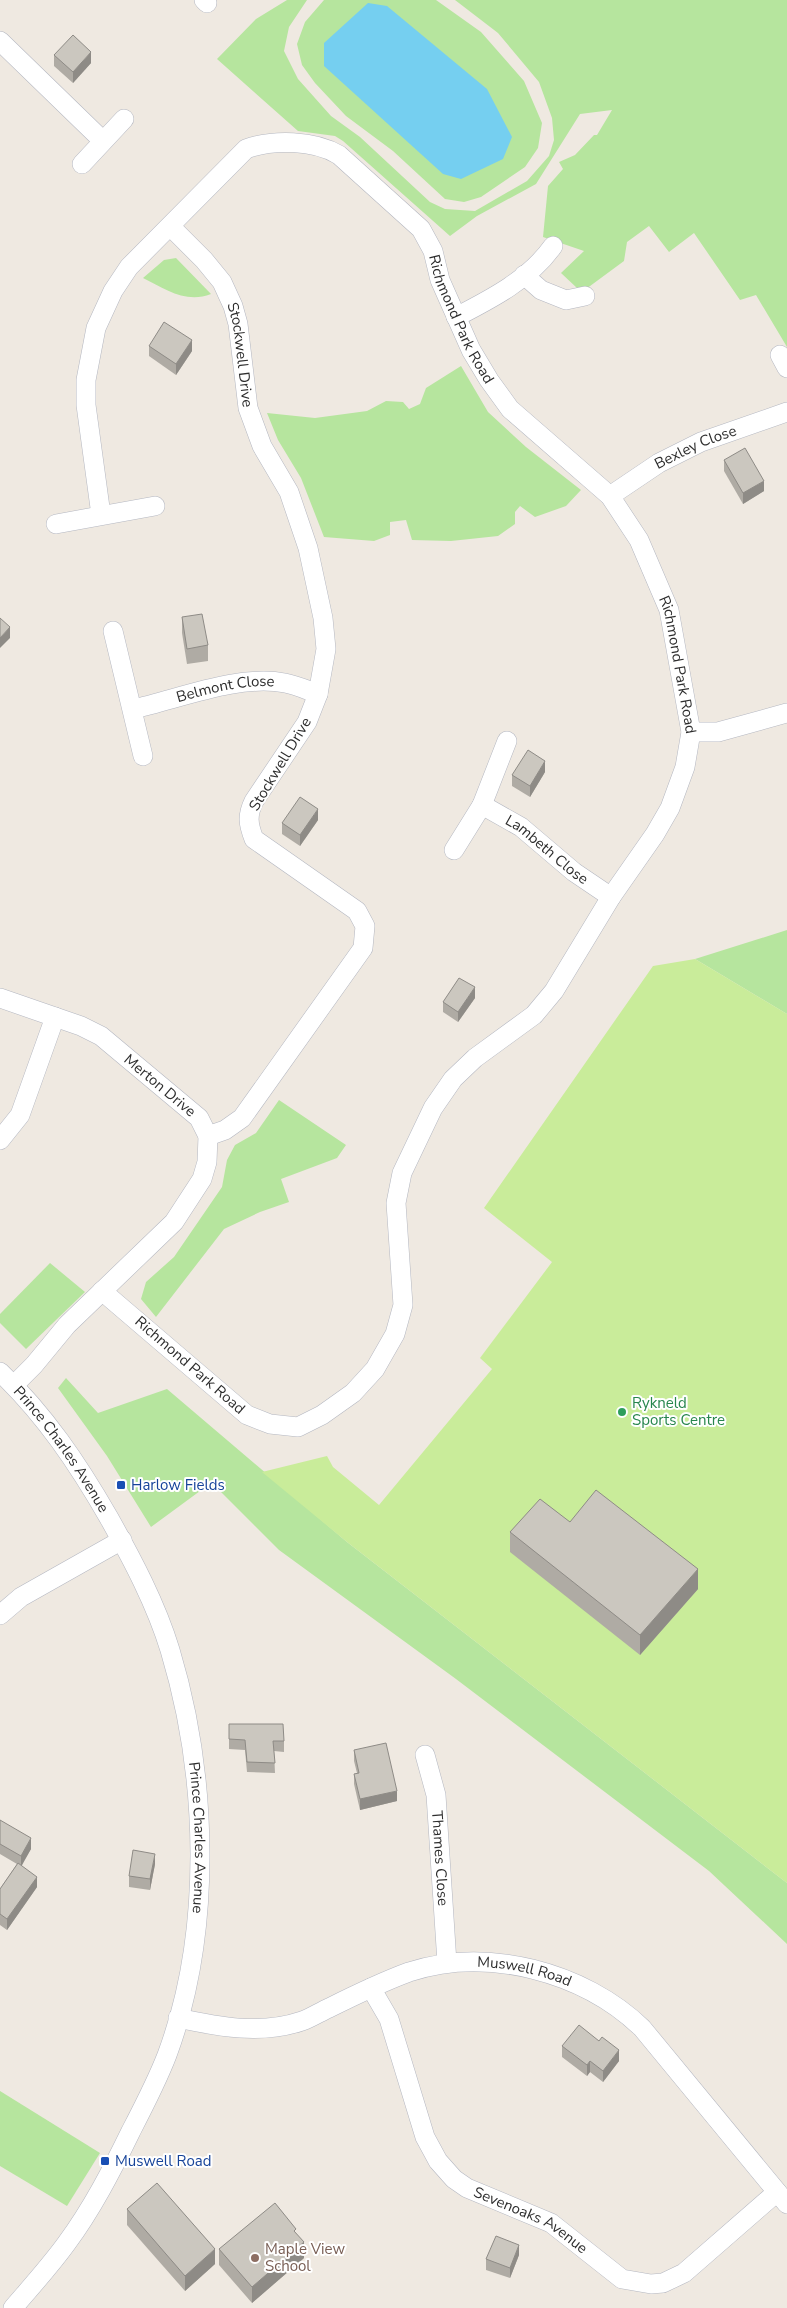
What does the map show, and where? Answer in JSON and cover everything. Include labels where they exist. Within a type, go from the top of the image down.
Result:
[{"type":"street","points":[[0,41],[102,141]]},
{"type":"street","points":[[82,164],[124,119]]},
{"type":"street","name":"Richmond Park Road","points":[[101,515],[86,405],[86,380],[96,328],[114,291],[129,267],[246,149],[262,143],[296,144],[328,148],[354,168],[421,229],[433,251],[440,280],[456,317],[489,380],[510,409],[610,496],[639,540],[669,610],[691,732],[685,767],[670,808],[655,834],[611,897],[554,992],[528,1020],[475,1058],[454,1079],[433,1108],[402,1173],[396,1203],[403,1305],[395,1334],[376,1370],[353,1393],[322,1415],[298,1427],[270,1424],[247,1416],[153,1332],[102,1291]]},
{"type":"street","name":"Stockwell Drive","points":[[170,227],[204,260],[222,282],[233,306],[238,324],[248,408],[262,446],[289,492],[308,548],[318,589],[326,649],[318,694],[307,722],[254,801],[248,813],[248,826],[254,839],[357,911],[365,926],[363,948],[242,1118],[225,1130],[208,1136]]},
{"type":"street","points":[[456,317],[491,298],[542,262],[553,246]]},
{"type":"street","points":[[524,275],[541,290],[566,300],[585,296]]},
{"type":"street","name":"Bexley Close","points":[[610,496],[659,463],[701,442],[787,412]]},
{"type":"street","points":[[56,524],[155,506]]},
{"type":"street","points":[[114,631],[143,756]]},
{"type":"street","name":"Belmont Close","points":[[133,709],[196,691],[257,681],[285,683],[318,694]]},
{"type":"street","points":[[691,732],[718,732],[787,713]]},
{"type":"street","points":[[454,850],[482,805],[507,741]]},
{"type":"street","name":"Lambeth Close","points":[[482,805],[521,827],[574,872],[611,897]]},
{"type":"street","name":"Merton Drive","points":[[0,998],[81,1026],[101,1036],[199,1118],[208,1136]]},
{"type":"street","points":[[0,1140],[20,1115],[55,1017]]},
{"type":"street","points":[[14,1385],[34,1365],[67,1325],[174,1222],[202,1179],[207,1162],[208,1136]]},
{"type":"street","name":"Prince Charles Avenue","points":[[0,1372],[53,1429],[84,1474],[122,1540],[152,1604],[170,1648],[182,1698],[198,1801],[202,1852],[186,1984],[166,2056],[100,2192],[66,2244],[13,2308]]},
{"type":"street","points":[[0,1614],[30,1592],[122,1540]]},
{"type":"street","name":"Thames Close","points":[[426,1755],[436,1795],[447,1963]]},
{"type":"street","name":"Muswell Road","points":[[178,2018],[213,2026],[258,2029],[276,2027],[303,2021],[370,1988],[411,1972],[447,1963],[480,1961],[522,1968],[576,1984],[632,2018],[652,2038],[782,2198]]},
{"type":"street","name":"Sevenoaks Avenue","points":[[370,1988],[389,2019],[425,2137],[446,2172],[467,2188],[551,2223],[622,2279],[651,2284],[675,2278],[782,2198]]},
{"type":"green space","points":[[287,0],[307,0],[289,27],[284,51],[298,79],[331,116],[360,137],[430,202],[445,209],[475,211],[527,181],[549,156],[554,140],[552,118],[539,82],[498,33],[455,0],[787,0],[787,347],[756,295],[740,300],[694,233],[669,252],[649,226],[627,242],[624,261],[586,289],[577,288],[561,273],[584,251],[543,237],[548,186],[563,169],[559,162],[575,155],[594,135],[597,135],[612,110],[580,114],[536,184],[477,216],[450,236],[343,141],[335,136],[298,131],[217,59],[256,19]]},
{"type":"green space","points":[[324,0],[436,0],[481,32],[524,81],[542,123],[538,148],[525,167],[481,197],[464,202],[445,199],[393,151],[346,116],[315,83],[302,65],[297,44],[305,22]]},
{"type":"green space","points":[[176,258],[211,294],[202,297],[184,296],[168,291],[143,278],[164,260]]},
{"type":"green space","points":[[461,366],[488,412],[526,447],[581,490],[566,506],[535,517],[520,506],[515,512],[515,524],[498,536],[451,541],[412,540],[406,520],[390,522],[390,535],[374,541],[324,537],[301,478],[278,440],[267,413],[315,418],[367,411],[386,401],[403,402],[409,409],[420,404],[426,388]]},
{"type":"green space","points":[[787,930],[787,1014],[695,959]]},
{"type":"green space","name":"Rykneld Sports Centre","points":[[695,959],[787,1014],[787,1883],[347,1542],[262,1472],[327,1456],[333,1467],[379,1505],[492,1369],[480,1358],[552,1262],[484,1208],[653,966]]},
{"type":"green space","points":[[279,1100],[346,1145],[337,1158],[281,1179],[289,1202],[260,1212],[224,1229],[156,1317],[141,1299],[146,1282],[174,1257],[222,1187],[227,1160],[235,1145],[256,1133]]},
{"type":"green space","points":[[50,1263],[85,1292],[26,1349],[0,1323],[0,1314]]},
{"type":"green space","points":[[66,1378],[98,1413],[167,1389],[347,1542],[787,1883],[787,1944],[709,1871],[456,1679],[279,1550],[216,1487],[200,1491],[151,1527],[107,1456],[58,1388]]},
{"type":"green space","points":[[0,2091],[100,2153],[67,2206],[0,2166]]},
{"type":"water","points":[[368,3],[387,6],[487,89],[512,137],[503,159],[461,179],[443,174],[324,66],[324,43]]},
{"type":"building","points":[[73,35],[91,52],[73,72],[54,55]]},
{"type":"building","points":[[164,322],[192,340],[176,364],[149,346]]},
{"type":"building","points":[[745,448],[764,481],[743,493],[724,460]]},
{"type":"building","points":[[202,614],[208,645],[187,649],[182,617]]},
{"type":"building","points":[[0,618],[10,627],[0,638]]},
{"type":"building","points":[[528,750],[545,761],[530,786],[512,775]]},
{"type":"building","points":[[300,797],[318,809],[300,835],[282,823]]},
{"type":"building","points":[[459,978],[475,987],[458,1012],[443,1002]]},
{"type":"building","points":[[596,1490],[698,1569],[640,1635],[510,1532],[540,1499],[570,1522]]},
{"type":"building","points":[[229,1724],[283,1724],[284,1741],[273,1741],[275,1763],[247,1762],[245,1740],[229,1739]]},
{"type":"building","points":[[386,1743],[397,1791],[360,1799],[354,1774],[359,1773],[354,1750]]},
{"type":"building","points":[[0,1820],[31,1838],[21,1856],[0,1844]]},
{"type":"building","points":[[133,1850],[155,1854],[150,1879],[129,1876]]},
{"type":"building","points":[[18,1863],[37,1877],[7,1919],[0,1914],[0,1889]]},
{"type":"building","points":[[579,2025],[599,2041],[602,2037],[619,2050],[603,2071],[590,2061],[587,2065],[562,2046]]},
{"type":"building","points":[[157,2183],[215,2249],[185,2276],[127,2209]]},
{"type":"building","points":[[275,2203],[304,2242],[252,2287],[219,2249]]},
{"type":"building","points":[[496,2236],[519,2245],[510,2268],[486,2259]]},
{"type":"place","name":"Rykneld Sports Centre","points":[[622,1412]]},
{"type":"place","name":"Harlow Fields","points":[[121,1485]]},
{"type":"place","name":"Muswell Road","points":[[105,2161]]},
{"type":"place","name":"Maple View School","points":[[255,2258]]}]
